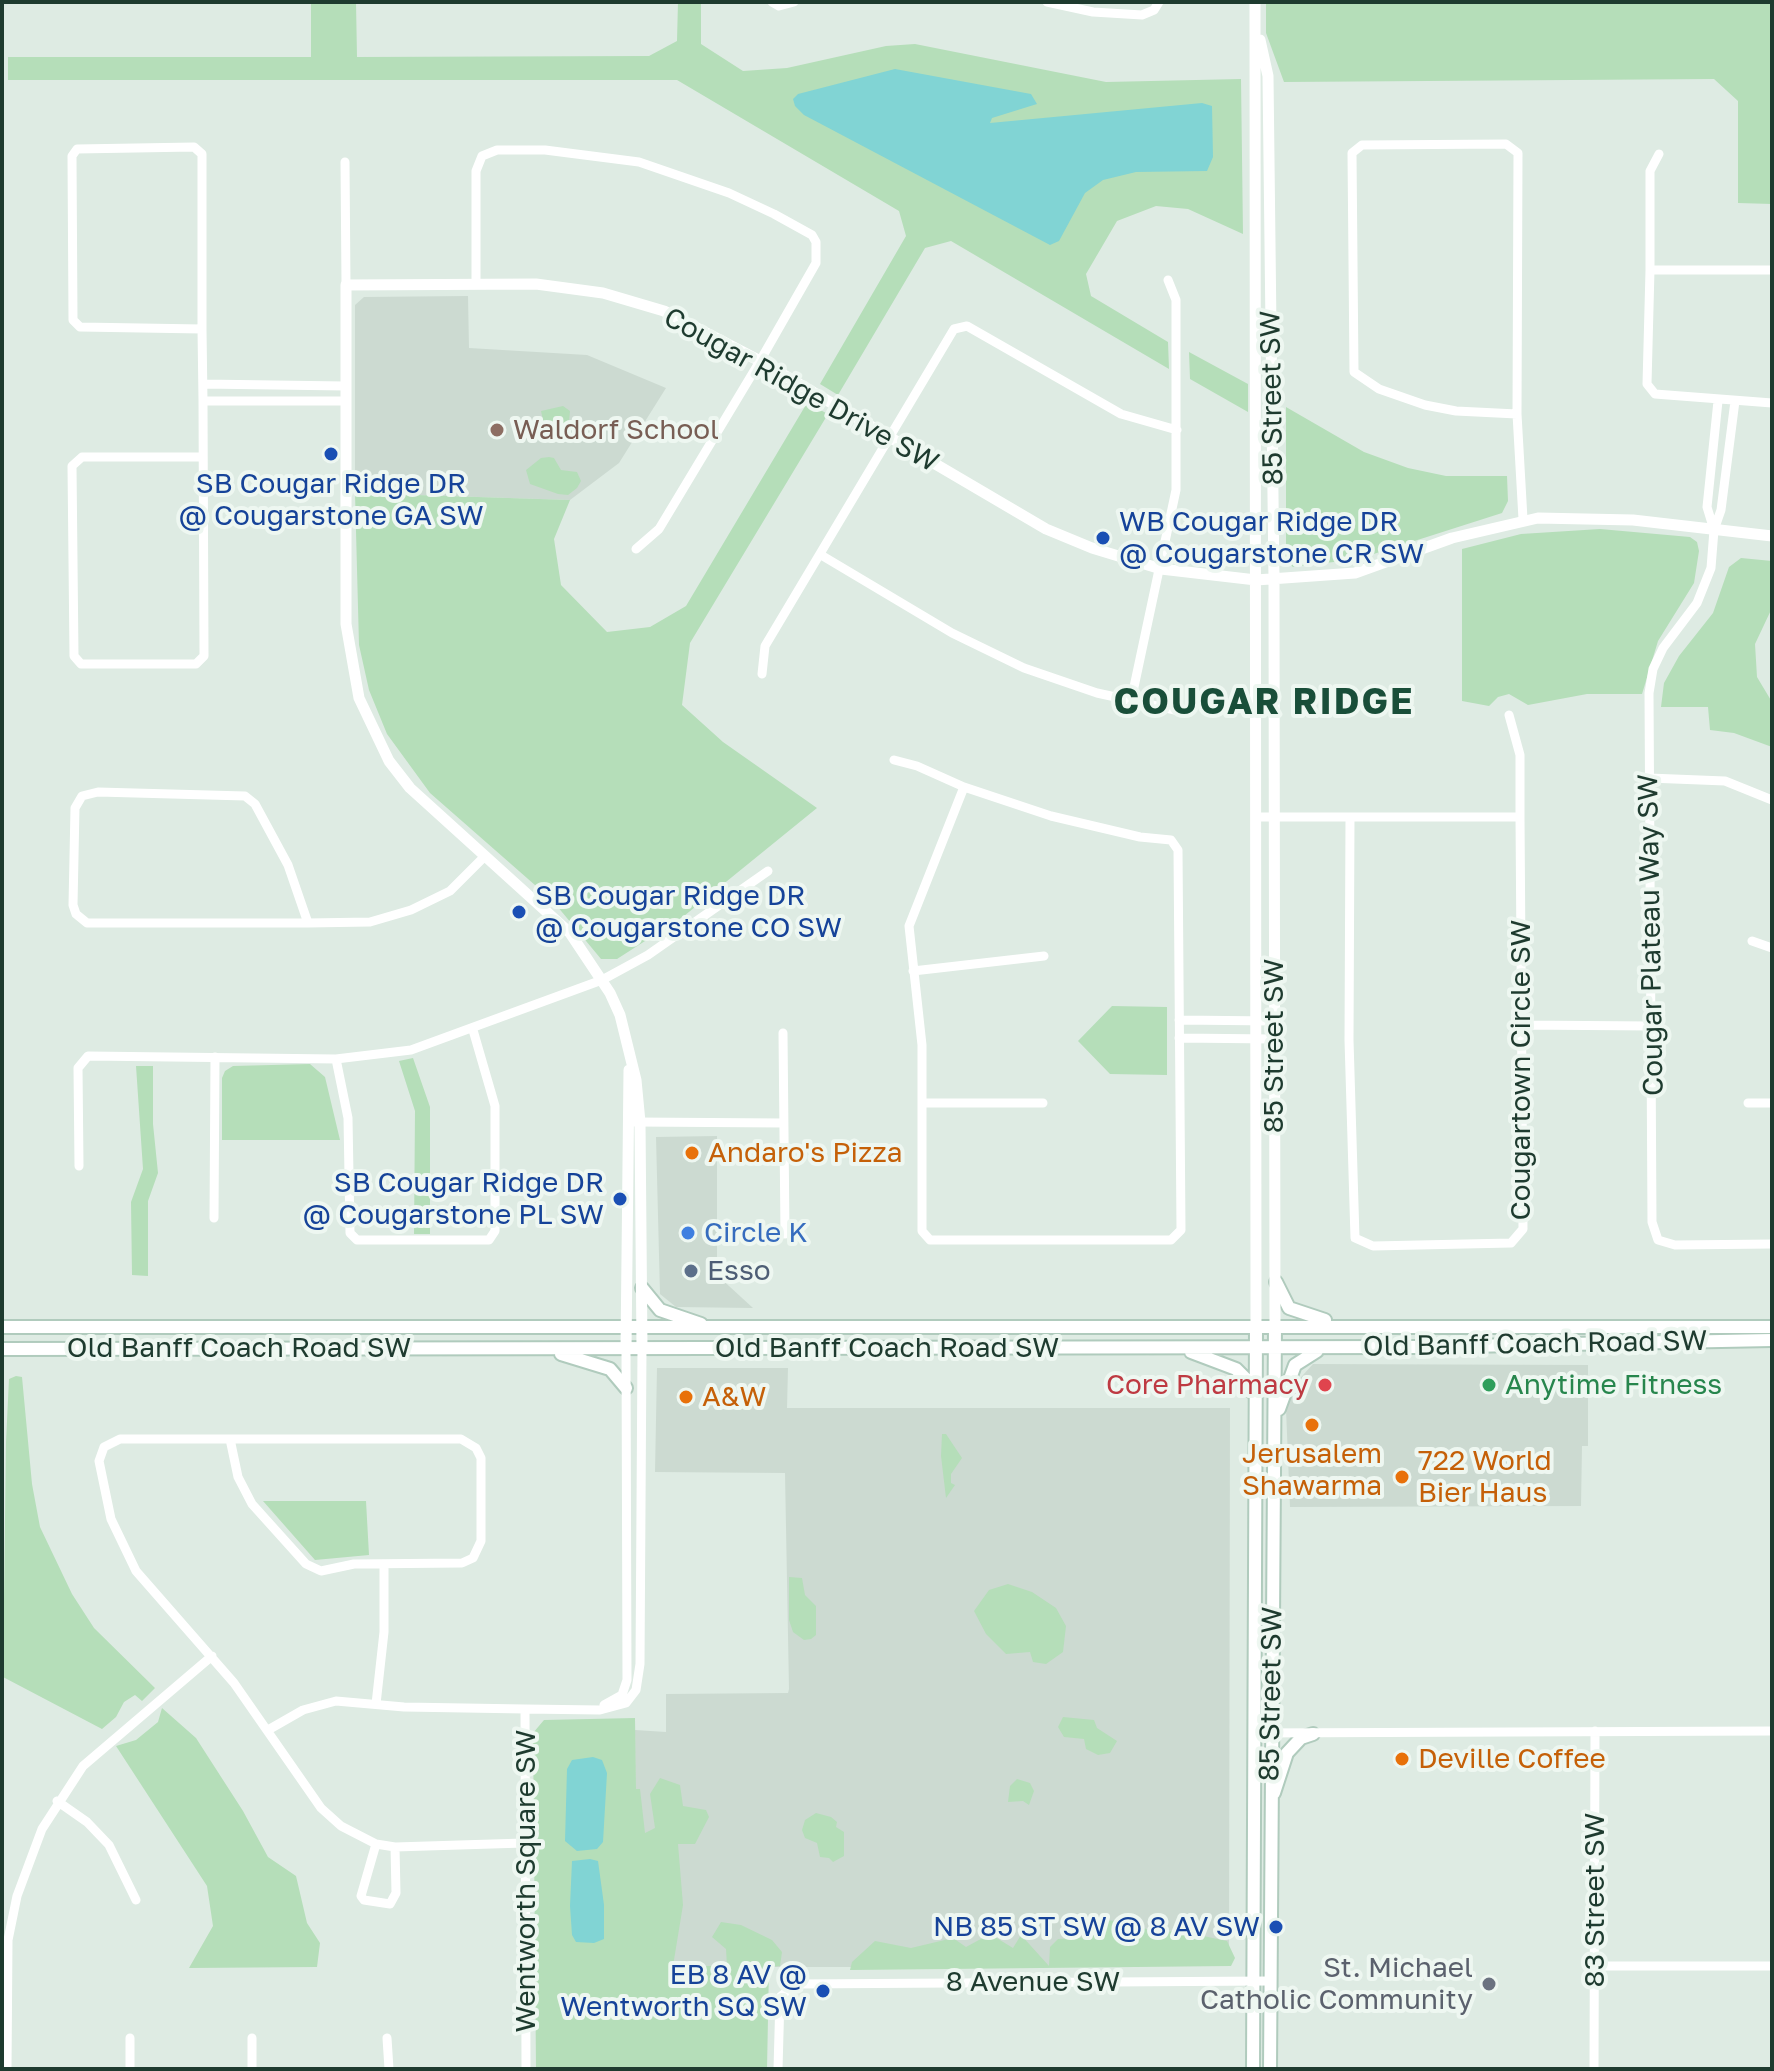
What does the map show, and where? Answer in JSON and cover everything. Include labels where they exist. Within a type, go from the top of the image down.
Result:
[{"type":"main road","points":[[1276,1282],[1284,1302],[1295,1312],[1371,1328]]},
{"type":"main road","points":[[642,1288],[660,1310],[716,1328]]},
{"type":"main road","name":"85 Street SW","points":[[1270,2069],[1275,1325]]},
{"type":"main road","name":"85 Street SW","points":[[1253,2069],[1256,1326]]},
{"type":"main road","name":"Old Banff Coach Road SW","points":[[2,1327],[1772,1327]]},
{"type":"main road","name":"Old Banff Coach Road SW","points":[[2,1349],[1332,1348],[1772,1340]]},
{"type":"main road","points":[[1159,1347],[1200,1354],[1230,1366],[1247,1380],[1254,1403]]},
{"type":"main road","points":[[534,1348],[605,1366],[626,1388]]},
{"type":"main road","points":[[1274,1427],[1295,1365],[1306,1356],[1332,1348]]},
{"type":"main road","points":[[1270,1804],[1287,1753],[1301,1738],[1313,1734]]},
{"type":"street","points":[[772,2],[779,6],[794,2]]},
{"type":"street","points":[[1047,2],[1093,12],[1142,15],[1154,10],[1159,2]]},
{"type":"street","name":"85 Street SW","points":[[1255,2],[1256,1326]]},
{"type":"street","name":"85 Street SW","points":[[1256,24],[1268,76],[1274,580],[1275,1325]]},
{"type":"street","points":[[1517,414],[1456,411],[1425,405],[1379,389],[1354,372],[1352,153],[1362,145],[1506,144],[1518,153],[1517,414],[1523,519]]},
{"type":"street","points":[[202,329],[80,327],[73,320],[72,156],[77,149],[194,147],[202,154],[204,656],[196,664],[81,664],[74,656],[72,466],[82,457],[203,457]]},
{"type":"street","points":[[476,284],[476,171],[482,156],[497,150],[545,150],[639,162],[729,193],[812,235],[816,242],[816,263],[659,529],[636,549]]},
{"type":"street","points":[[1659,154],[1650,171],[1647,384],[1655,394],[1772,403]]},
{"type":"street","points":[[345,162],[346,624],[348,652],[359,698],[389,761],[410,788],[570,933],[602,980],[620,1015],[630,1066],[636,1080],[627,1199],[627,1680],[623,1700]]},
{"type":"street","points":[[1650,270],[1772,270]]},
{"type":"street","points":[[1131,701],[1174,507],[1176,300],[1168,280]]},
{"type":"street","name":"Cougar Ridge Drive SW","points":[[346,285],[572,287],[664,311],[760,361],[1046,529],[1092,548],[1161,569],[1256,580],[1355,573],[1452,538],[1523,519],[1607,518],[1772,536]]},
{"type":"street","points":[[762,674],[765,646],[954,329],[967,326],[1121,414],[1177,430]]},
{"type":"street","points":[[203,384],[345,386]]},
{"type":"street","points":[[203,401],[345,401]]},
{"type":"street","points":[[1714,530],[1707,507],[1718,401]]},
{"type":"street","points":[[1714,530],[1721,510],[1735,401]]},
{"type":"street","name":"Cougar Plateau Way SW","points":[[1714,530],[1711,568],[1705,587],[1663,648],[1653,669],[1649,693],[1654,1232],[1658,1240],[1675,1245],[1772,1244]]},
{"type":"street","points":[[821,555],[991,653],[1065,683],[1175,710]]},
{"type":"street","name":"Cougartown Circle SW","points":[[1350,817],[1353,1228],[1359,1243],[1373,1246],[1502,1245],[1521,1234],[1520,755],[1509,715]]},
{"type":"street","points":[[894,760],[917,766],[964,787],[1067,820],[1171,840],[1178,850],[1181,1230],[1171,1240],[930,1240],[922,1231],[921,1029],[909,947],[913,912],[964,787]]},
{"type":"street","points":[[1649,778],[1725,781],[1772,800]]},
{"type":"street","points":[[308,923],[288,865],[255,804],[245,796],[98,792],[82,796],[75,808],[73,905],[76,914],[87,923],[308,923],[370,922],[411,910],[450,891],[484,857]]},
{"type":"street","points":[[1257,817],[1520,817]]},
{"type":"street","points":[[79,1166],[78,1068],[84,1058],[336,1059],[384,1056],[473,1030],[602,980],[648,955],[768,871]]},
{"type":"street","points":[[1752,941],[1772,948]]},
{"type":"street","points":[[913,971],[1044,956]]},
{"type":"street","points":[[1179,1020],[1274,1021]]},
{"type":"street","points":[[1520,1025],[1652,1026]]},
{"type":"street","points":[[336,1059],[348,1118],[350,1233],[357,1240],[489,1240],[495,1231],[495,1106],[473,1030]]},
{"type":"street","points":[[783,1033],[785,1234]]},
{"type":"street","points":[[1179,1038],[1274,1039]]},
{"type":"street","points":[[214,1218],[215,1057]]},
{"type":"street","points":[[922,1103],[1043,1103]]},
{"type":"street","points":[[1748,1103],[1772,1103]]},
{"type":"street","points":[[634,1122],[784,1123]]},
{"type":"street","points":[[623,1700],[636,1690],[640,1676],[642,1288],[634,1122]]},
{"type":"street","points":[[627,1199],[640,1199]]},
{"type":"street","points":[[230,1439],[234,1466],[252,1504],[306,1564],[321,1571],[384,1564],[462,1563],[478,1552],[481,1458],[473,1444],[461,1439],[230,1439],[120,1439],[104,1447],[99,1461],[104,1496],[125,1552],[150,1589],[212,1656],[268,1730],[304,1788],[341,1826],[376,1844],[395,1847],[524,1843]]},
{"type":"street","points":[[626,1458],[641,1458]]},
{"type":"street","points":[[627,1559],[640,1559]]},
{"type":"street","points":[[376,1704],[384,1632],[384,1564]]},
{"type":"street","points":[[7,2069],[8,1940],[17,1896],[57,1801],[83,1766],[212,1656]]},
{"type":"street","name":"Wentworth Square SW","points":[[526,2069],[525,1709],[590,1710],[623,1700]]},
{"type":"street","points":[[268,1730],[288,1717],[336,1701],[525,1709]]},
{"type":"street","name":"83 Street SW","points":[[1594,2069],[1595,1731]]},
{"type":"street","points":[[1254,1733],[1772,1731]]},
{"type":"street","points":[[57,1801],[87,1822],[109,1845],[136,1900]]},
{"type":"street","points":[[376,1844],[361,1896],[364,1900],[390,1904],[396,1893],[395,1847]]},
{"type":"street","points":[[1595,1966],[1772,1966]]},
{"type":"street","name":"8 Avenue SW","points":[[778,2069],[780,1997],[796,1984],[1269,1981]]},
{"type":"street","points":[[130,2038],[130,2069]]},
{"type":"street","points":[[252,2038],[252,2069]]},
{"type":"street","points":[[387,2038],[389,2069]]},
{"type":"shaded area","name":"Waldorf School","points":[[468,296],[469,348],[587,355],[666,388],[619,463],[570,500],[355,493],[355,305],[364,297]]},
{"type":"shaded area","points":[[717,1136],[717,1275],[753,1308],[676,1307],[660,1294],[656,1137]]},
{"type":"shaded area","points":[[1313,1364],[1588,1365],[1588,1446],[1582,1446],[1581,1506],[1290,1507],[1286,1409],[1293,1386]]},
{"type":"shaded area","points":[[657,1368],[788,1368],[787,1408],[1230,1408],[1229,1950],[1050,1967],[636,1967],[635,1730],[666,1732],[666,1694],[788,1693],[789,1689],[785,1473],[655,1472]]},
{"type":"green space","points":[[311,2],[356,2],[357,57],[649,56],[677,41],[678,2],[701,2],[701,44],[743,71],[787,68],[886,46],[915,44],[1106,82],[1241,79],[1243,234],[1188,209],[1156,206],[1117,221],[1086,274],[1091,296],[1168,342],[1169,369],[951,241],[925,248],[838,395],[820,384],[906,236],[899,211],[677,80],[8,80],[8,57],[311,57]]},
{"type":"green space","points":[[1266,2],[1772,2],[1772,204],[1738,203],[1738,101],[1714,79],[1284,82],[1266,33]]},
{"type":"green space","points":[[1189,352],[1248,384],[1248,412],[1190,379]]},
{"type":"green space","points":[[807,403],[828,414],[690,643],[682,705],[723,742],[817,808],[684,916],[617,959],[601,959],[552,900],[430,793],[387,734],[369,690],[359,645],[355,493],[570,500],[554,539],[561,585],[607,632],[650,627],[686,606]]},
{"type":"green space","points":[[563,406],[570,411],[569,422],[545,429],[541,411]]},
{"type":"green space","points":[[1286,407],[1364,452],[1408,468],[1446,476],[1507,476],[1508,501],[1502,513],[1358,559],[1293,567],[1286,561]]},
{"type":"green space","points":[[541,458],[554,458],[561,470],[577,472],[581,481],[568,495],[530,484],[526,470]]},
{"type":"green space","points":[[1600,529],[1690,537],[1697,542],[1699,551],[1694,583],[1658,641],[1642,694],[1587,694],[1528,705],[1509,694],[1498,697],[1489,706],[1462,701],[1462,549],[1521,534]]},
{"type":"green space","points":[[1741,558],[1772,561],[1772,608],[1755,644],[1757,677],[1772,702],[1772,747],[1734,733],[1710,730],[1708,707],[1661,707],[1664,683],[1679,656],[1713,613],[1729,567]]},
{"type":"green space","points":[[1112,1006],[1167,1007],[1167,1075],[1110,1074],[1078,1041]]},
{"type":"green space","points":[[413,1058],[430,1107],[430,1234],[414,1234],[415,1111],[399,1061]]},
{"type":"green space","points":[[310,1064],[325,1077],[340,1140],[222,1140],[222,1078],[225,1071],[233,1066]]},
{"type":"green space","points":[[136,1066],[153,1066],[153,1124],[158,1173],[148,1201],[148,1276],[132,1275],[131,1202],[143,1169]]},
{"type":"green space","points":[[22,1377],[32,1484],[40,1527],[72,1594],[94,1628],[155,1688],[142,1701],[135,1695],[124,1702],[116,1717],[102,1729],[3,1677],[6,1442],[9,1379]]},
{"type":"green space","points":[[942,1434],[946,1434],[962,1458],[951,1474],[951,1483],[955,1485],[946,1498],[941,1456]]},
{"type":"green space","points":[[263,1501],[366,1501],[369,1555],[315,1560]]},
{"type":"green space","points":[[789,1577],[802,1578],[805,1595],[816,1606],[816,1635],[811,1639],[804,1640],[793,1632],[789,1620]]},
{"type":"green space","points":[[1008,1584],[1032,1592],[1056,1608],[1066,1626],[1063,1652],[1046,1664],[1033,1662],[1030,1652],[1006,1654],[986,1634],[974,1611],[989,1590]]},
{"type":"green space","points":[[162,1708],[196,1738],[243,1811],[268,1857],[296,1876],[307,1923],[320,1943],[317,1967],[189,1968],[213,1926],[207,1886],[116,1746],[136,1740],[158,1722]]},
{"type":"green space","points":[[1063,1717],[1094,1720],[1097,1728],[1117,1741],[1110,1753],[1098,1755],[1086,1749],[1084,1739],[1064,1737],[1058,1727]]},
{"type":"green space","points":[[635,1718],[636,1789],[640,1789],[645,1833],[655,1828],[650,1794],[660,1778],[680,1785],[683,1806],[706,1810],[709,1817],[695,1844],[678,1844],[683,1905],[673,1966],[727,1966],[726,1949],[712,1937],[721,1922],[741,1925],[772,1940],[782,1952],[780,1966],[769,1967],[767,2069],[536,2069],[533,1733],[544,1720]]},
{"type":"green space","points":[[1017,1779],[1030,1783],[1034,1791],[1029,1805],[1023,1801],[1008,1802],[1010,1786]]},
{"type":"green space","points":[[816,1813],[831,1817],[837,1822],[836,1827],[844,1832],[844,1856],[833,1862],[820,1857],[817,1843],[805,1838],[802,1830],[805,1820]]},
{"type":"green space","points":[[1104,1920],[1131,1922],[1159,1935],[1175,1930],[1227,1941],[1235,1958],[1231,1966],[850,1970],[852,1962],[875,1941],[911,1948],[953,1938],[966,1947],[990,1934],[1013,1948],[1021,1935],[1049,1966],[1050,1947],[1058,1939],[1092,1937]]},
{"type":"water","points":[[895,69],[1031,94],[1037,104],[992,118],[990,123],[1202,103],[1212,106],[1213,157],[1207,171],[1136,172],[1103,180],[1085,193],[1059,241],[1050,245],[804,115],[795,106],[793,99],[798,94]]},
{"type":"water","points":[[593,1757],[602,1760],[607,1773],[603,1842],[597,1849],[577,1851],[565,1841],[567,1769],[572,1760]]},
{"type":"water","points":[[572,1861],[598,1861],[604,1905],[604,1939],[594,1943],[576,1942],[572,1935],[570,1906]]},
{"type":"place","name":"Waldorf School","points":[[497,430]]},
{"type":"place","name":"SB Cougar Ridge DR @ Cougarstone GA SW","points":[[331,454]]},
{"type":"place","name":"WB Cougar Ridge DR @ Cougarstone CR SW","points":[[1103,538]]},
{"type":"place","name":"SB Cougar Ridge DR @ Cougarstone CO SW","points":[[519,912]]},
{"type":"place","name":"Andaro's Pizza","points":[[692,1153]]},
{"type":"place","name":"SB Cougar Ridge DR @ Cougarstone PL SW","points":[[620,1199]]},
{"type":"place","name":"Circle K","points":[[688,1233]]},
{"type":"place","name":"Esso","points":[[691,1271]]},
{"type":"place","name":"Core Pharmacy","points":[[1325,1385]]},
{"type":"place","name":"Anytime Fitness","points":[[1489,1385]]},
{"type":"place","name":"A&W","points":[[686,1397]]},
{"type":"place","name":"Jerusalem Shawarma","points":[[1312,1425]]},
{"type":"place","name":"722 World Bier Haus","points":[[1402,1477]]},
{"type":"place","name":"Deville Coffee","points":[[1402,1759]]},
{"type":"place","name":"NB 85 ST SW @ 8 AV SW","points":[[1276,1927]]},
{"type":"place","name":"St. Michael Catholic Community","points":[[1489,1984]]},
{"type":"place","name":"EB 8 AV @ Wentworth SQ SW","points":[[823,1991]]},
{"type":"district","name":"COUGAR RIDGE","points":[[1264,703]]}]
